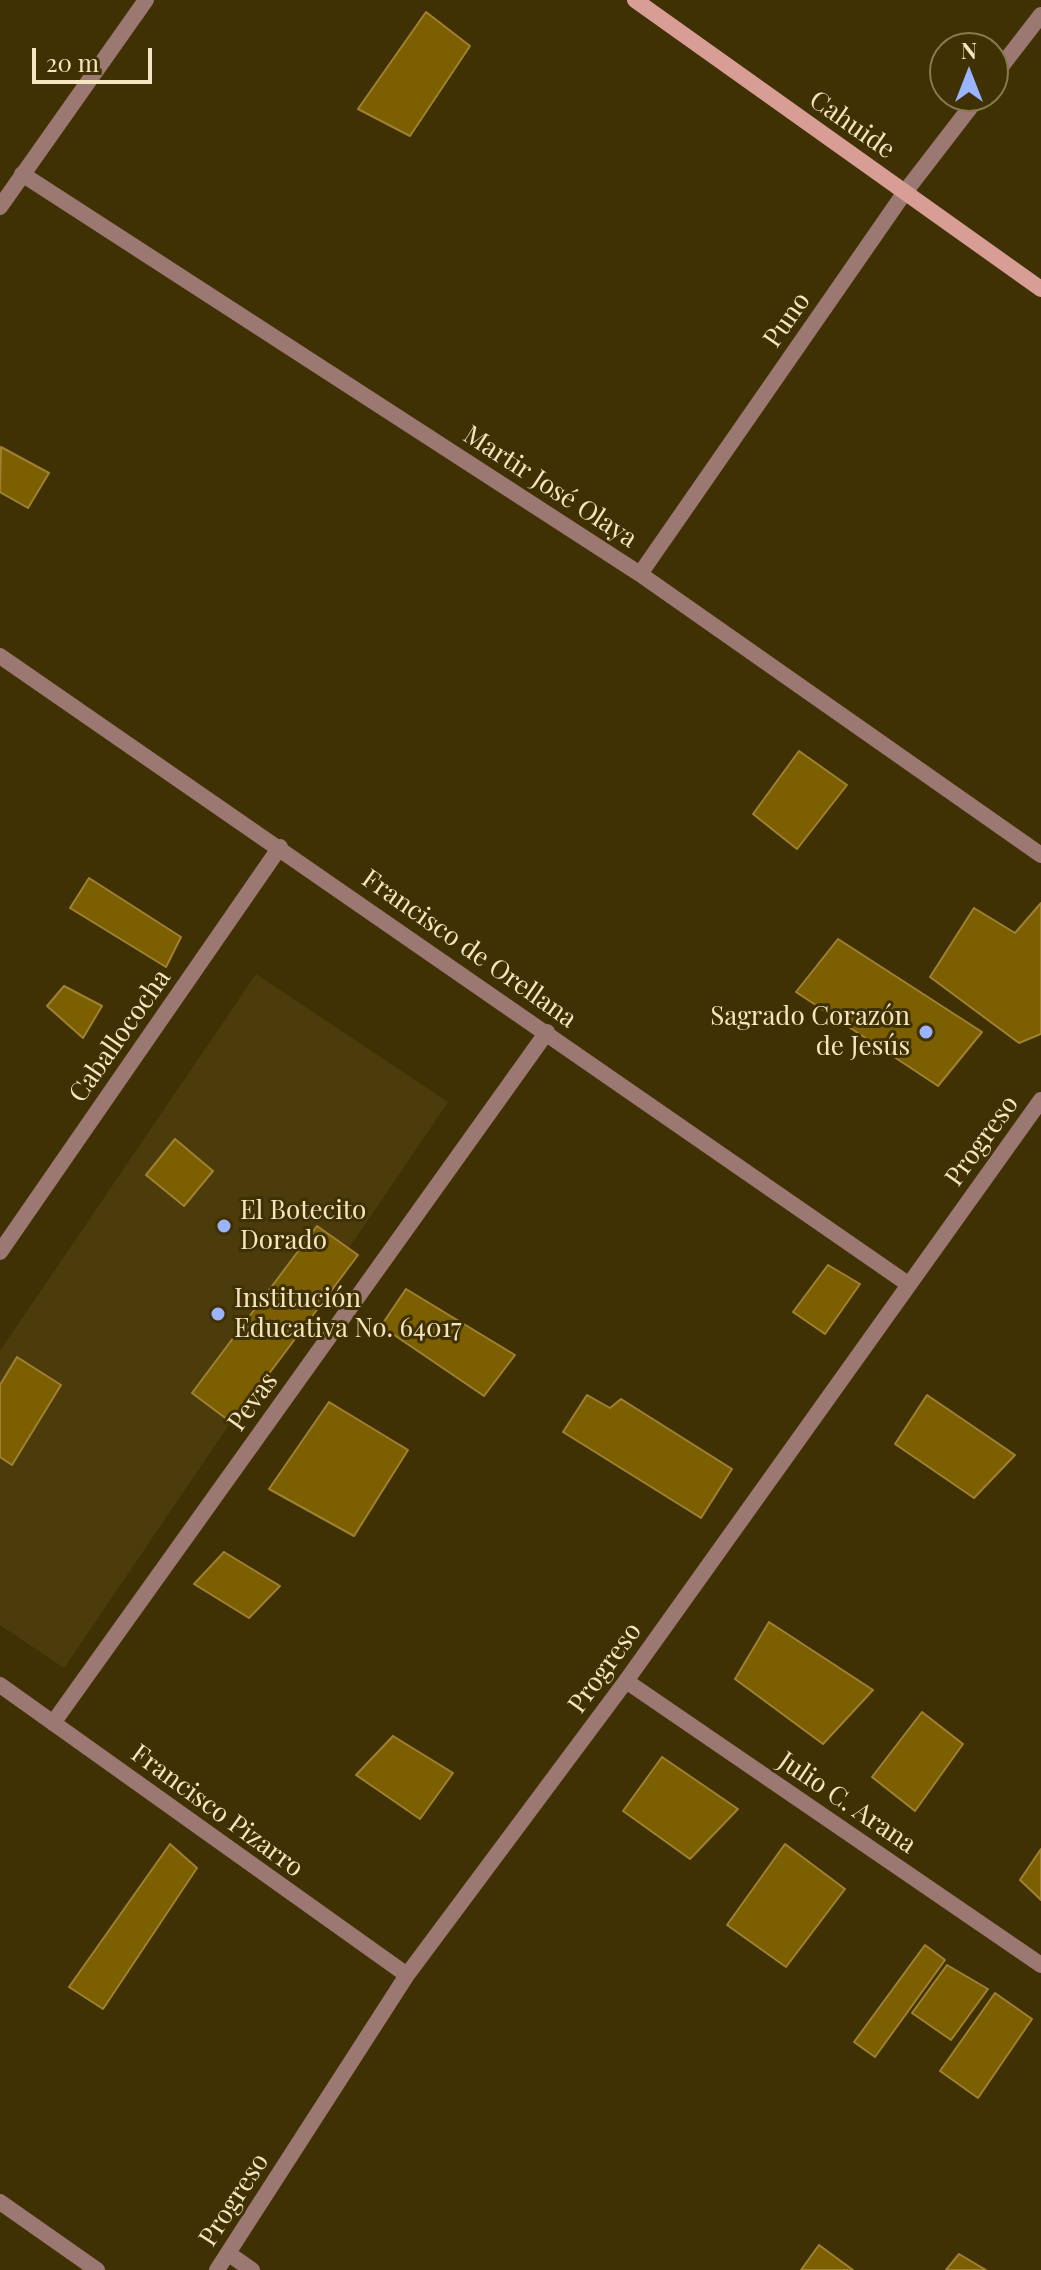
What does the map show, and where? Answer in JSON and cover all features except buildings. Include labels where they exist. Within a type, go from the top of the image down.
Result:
[{"type":"main road","name":"Cahuide","points":[[635,0],[1041,289]]},
{"type":"street","points":[[0,207],[146,0]]},
{"type":"street","points":[[1009,56],[1041,15]]},
{"type":"street","name":"Puno","points":[[640,574],[905,192],[967,112]]},
{"type":"street","name":"Martir José Olaya","points":[[22,174],[640,574],[1041,855]]},
{"type":"street","name":"Francisco de Orellana","points":[[0,656],[908,1284]]},
{"type":"street","name":"Caballococha","points":[[0,1252],[280,847]]},
{"type":"street","name":"Pevas","points":[[53,1723],[547,1032]]},
{"type":"street","name":"Progreso","points":[[217,2270],[407,1975],[626,1681],[1041,1100]]},
{"type":"street","points":[[1027,1120],[1041,1130]]},
{"type":"street","name":"Julio C. Arana","points":[[626,1681],[1041,1965]]},
{"type":"street","name":"Francisco Pizarro","points":[[0,1685],[407,1975]]},
{"type":"street","points":[[0,2202],[97,2270]]},
{"type":"street","points":[[229,2254],[252,2270]]},
{"type":"shaded area","name":"El Botecito Dorado","points":[[256,974],[448,1102],[64,1668],[0,1625],[0,1351]]},
{"type":"place","name":"Sagrado Corazón de Jesús","points":[[926,1032]]},
{"type":"place","name":"El Botecito Dorado","points":[[224,1226]]},
{"type":"place","name":"Institución Educativa No. 64017","points":[[218,1314]]}]
